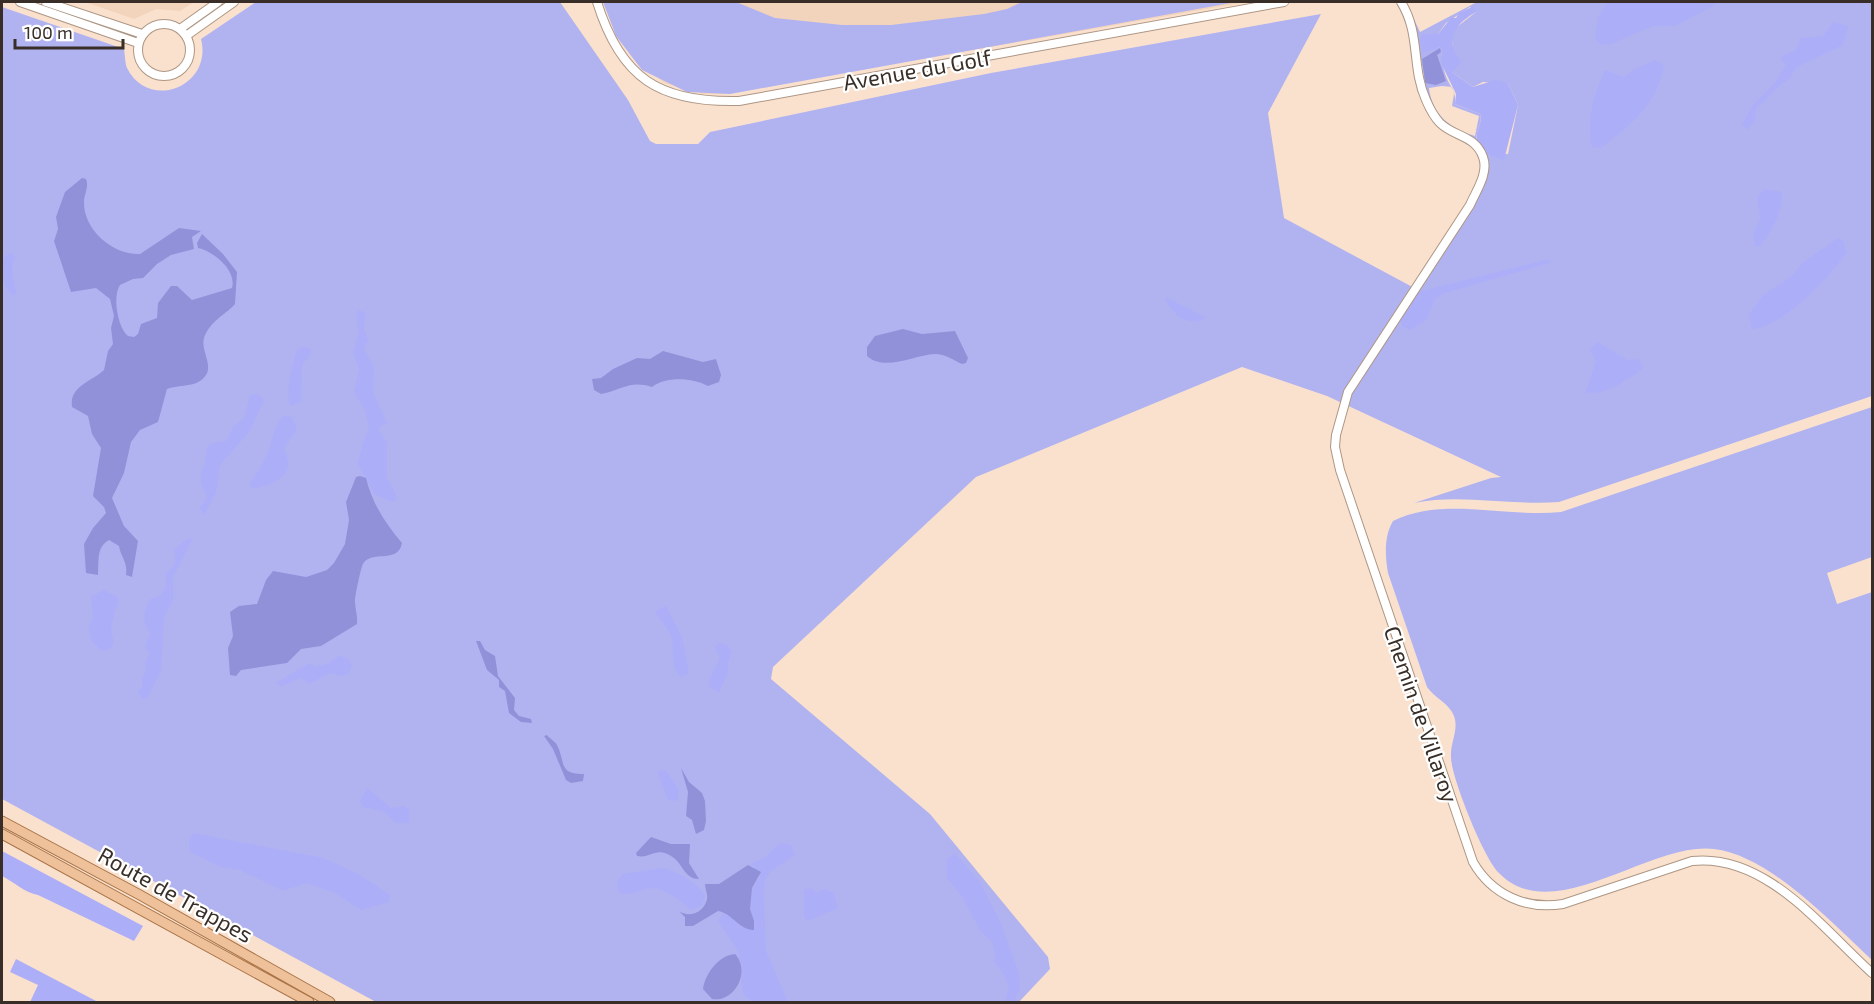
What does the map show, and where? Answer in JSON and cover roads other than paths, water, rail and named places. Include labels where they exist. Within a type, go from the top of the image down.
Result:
[{"type":"main road","name":"Route de Trappes","points":[[2,821],[140,895],[330,1002]]},
{"type":"main road","name":"Route de Trappes","points":[[2,834],[309,1002]]},
{"type":"street","points":[[20,2],[138,43]]},
{"type":"street","points":[[46,2],[142,34]]},
{"type":"street","points":[[180,29],[218,2]]},
{"type":"street","points":[[186,36],[234,2]]},
{"type":"street","name":"Avenue du Golf","points":[[597,2],[612,44],[639,76],[677,97],[704,102],[740,101],[1284,2]]},
{"type":"street","name":"Chemin de Villaroy","points":[[1401,2],[1412,22],[1420,83],[1426,100],[1441,124],[1471,139],[1480,151],[1484,171],[1470,205],[1344,400],[1335,447],[1340,470],[1468,850],[1479,873],[1487,882],[1515,899],[1535,905],[1554,905],[1685,863],[1721,861],[1744,868],[1783,893],[1872,973]]},
{"type":"street","points":[[164,23],[180,29],[186,36],[190,52],[180,72],[170,76],[152,74],[144,69],[137,52],[142,34],[148,28],[164,23]]}]
